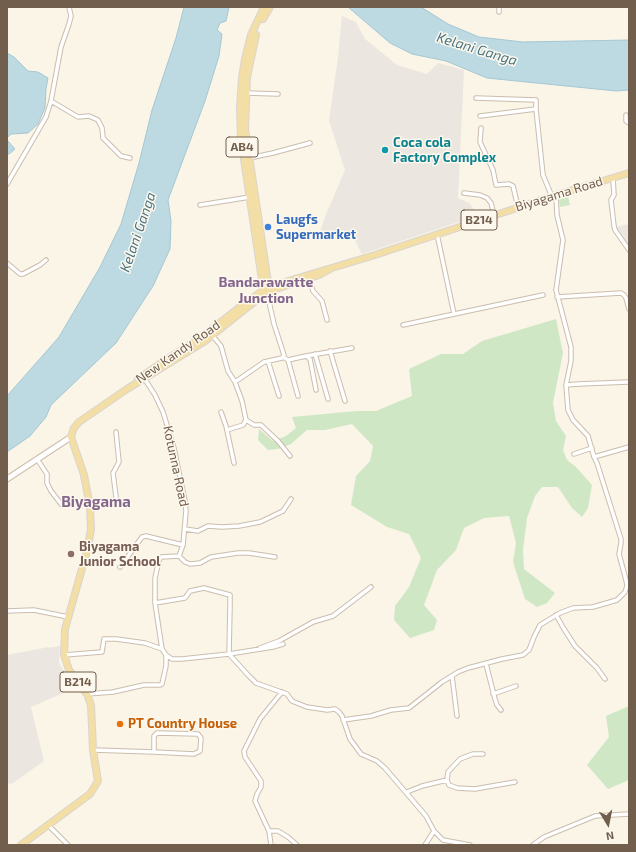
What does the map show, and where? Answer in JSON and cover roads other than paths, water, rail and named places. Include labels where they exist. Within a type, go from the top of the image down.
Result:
[{"type":"main road","name":"AB4","points":[[264,7],[249,43],[243,69],[241,139],[252,196],[266,291]]},
{"type":"main road","name":"AB4","points":[[252,196],[243,93],[253,43],[262,21],[270,7]]},
{"type":"main road","name":"Biyagama Road","points":[[266,291],[309,279],[330,269],[554,195],[629,173]]},
{"type":"main road","name":"Biyagama Road","points":[[266,291],[318,271],[330,269]]},
{"type":"main road","name":"New Kandy Road","points":[[71,437],[74,428],[79,422],[211,333],[266,291]]},
{"type":"main road","points":[[7,479],[71,437]]},
{"type":"main road","name":"B214","points":[[23,844],[90,794],[99,779],[93,750],[92,710],[87,694],[69,670],[64,655],[64,638],[68,618],[91,529],[90,506],[84,475],[71,437]]},
{"type":"street","points":[[7,184],[46,117],[51,101],[60,47],[71,16],[69,7]]},
{"type":"street","points":[[499,7],[499,12]]},
{"type":"street","points":[[243,93],[278,94]]},
{"type":"street","points":[[343,720],[371,716],[391,710],[410,708],[442,682],[468,668],[523,655],[530,650],[540,625],[556,615],[573,608],[593,607],[617,600],[628,587],[628,580],[619,554],[621,539],[602,477],[587,433],[570,416],[566,401],[566,386],[571,361],[571,347],[556,290],[563,240],[554,195],[542,175],[536,100],[476,98]]},
{"type":"street","points":[[51,101],[78,117],[88,116],[98,120],[102,128],[103,138],[121,156],[130,158]]},
{"type":"street","points":[[480,116],[536,110]]},
{"type":"street","points":[[626,114],[626,121],[629,123]]},
{"type":"street","points":[[481,128],[480,142],[488,157],[496,185],[509,184],[513,186],[518,207]]},
{"type":"street","points":[[249,158],[310,143]]},
{"type":"street","points":[[467,157],[488,157]]},
{"type":"street","points":[[613,178],[614,195],[611,200],[614,226],[615,230],[629,250]]},
{"type":"street","points":[[464,193],[480,195],[487,198],[491,203],[494,215]]},
{"type":"street","points":[[200,205],[252,196]]},
{"type":"street","points":[[437,234],[454,314]]},
{"type":"street","points":[[7,263],[20,274],[23,274],[46,260]]},
{"type":"street","points":[[309,279],[313,291],[322,301],[327,320]]},
{"type":"street","points":[[266,291],[283,357]]},
{"type":"street","points":[[558,297],[620,293],[624,294],[629,309]]},
{"type":"street","points":[[403,325],[543,295]]},
{"type":"street","points":[[211,333],[220,346],[228,371],[242,401],[246,420],[243,425],[227,430]]},
{"type":"street","points":[[234,382],[268,361],[283,357],[288,360],[352,348]]},
{"type":"street","points":[[330,351],[345,401]]},
{"type":"street","points":[[315,354],[328,399]]},
{"type":"street","points":[[306,356],[310,359],[316,390]]},
{"type":"street","points":[[288,360],[298,396]]},
{"type":"street","points":[[268,361],[279,396]]},
{"type":"street","name":"Kotunna Road","points":[[143,378],[160,404],[168,427],[185,501],[185,529],[183,545],[179,556]]},
{"type":"street","points":[[566,386],[628,382]]},
{"type":"street","points":[[221,412],[227,430],[234,463]]},
{"type":"street","points":[[246,420],[254,425],[261,425],[278,441],[290,456]]},
{"type":"street","points":[[116,432],[119,462],[113,473],[117,505]]},
{"type":"street","points":[[594,457],[629,447]]},
{"type":"street","points":[[574,454],[592,448]]},
{"type":"street","points":[[37,459],[47,474],[47,483],[51,491],[61,504]]},
{"type":"street","points":[[185,529],[198,531],[208,526],[222,528],[260,522],[283,512],[291,499]]},
{"type":"street","points":[[90,506],[124,504]]},
{"type":"street","points":[[120,567],[142,537],[146,536],[183,545]]},
{"type":"street","points":[[275,557],[238,553],[211,558],[200,563],[190,564],[185,562],[179,556],[161,557],[155,578],[155,603],[162,649],[166,655],[172,659],[229,654],[282,644]]},
{"type":"street","points":[[258,649],[261,646],[279,641],[313,622],[338,614],[371,587]]},
{"type":"street","points":[[155,603],[184,598],[190,591],[204,588],[230,595],[229,654],[256,683],[287,694],[292,701],[307,707],[327,710],[335,709],[339,712],[350,739],[361,754],[377,761],[386,768],[426,816],[434,831],[443,840],[470,845]]},
{"type":"street","points":[[7,611],[34,610],[68,618]]},
{"type":"street","points":[[556,615],[576,646],[597,668],[605,679]]},
{"type":"street","points":[[64,655],[102,652],[104,639],[145,643],[162,649]]},
{"type":"street","points":[[87,694],[113,692],[144,685],[160,685],[162,684],[166,666],[166,655]]},
{"type":"street","points":[[486,664],[493,694],[497,705],[501,710]]},
{"type":"street","points":[[452,676],[457,716]]},
{"type":"street","points":[[493,694],[516,686]]},
{"type":"street","points":[[271,845],[269,831],[255,801],[261,787],[261,781],[245,757],[244,751],[260,719],[282,692]]},
{"type":"street","points":[[93,750],[194,754],[200,751],[200,738],[198,734],[157,733],[154,736],[154,752]]},
{"type":"street","points":[[483,754],[474,754],[460,759],[448,772],[447,780],[449,785],[457,788],[475,788],[515,782]]},
{"type":"street","points":[[406,792],[422,786],[447,780]]},
{"type":"street","points":[[533,845],[544,837],[595,816],[629,814]]},
{"type":"street","points":[[48,825],[68,845]]},
{"type":"street","points":[[269,831],[278,831],[297,845]]},
{"type":"street","points":[[425,845],[434,831]]},
{"type":"water","name":"Kelani Ganga","points":[[184,7],[229,7],[226,21],[220,23],[217,30],[222,34],[219,56],[205,101],[168,200],[171,221],[170,249],[153,286],[116,343],[51,405],[46,417],[30,436],[7,452],[7,396],[59,337],[100,267],[121,224],[139,163],[152,110],[176,38]]},
{"type":"water","name":"Kelani Ganga","points":[[348,7],[421,7],[448,24],[479,37],[523,42],[629,40],[629,90],[616,91],[487,78],[446,61],[412,54],[390,43]]},
{"type":"water","points":[[7,53],[14,57],[28,71],[38,72],[48,78],[45,108],[38,124],[28,133],[11,134],[7,138]]},
{"type":"water","points":[[7,140],[15,149],[9,154],[7,154]]},
{"type":"place","name":"Coca cola Factory Complex","points":[[385,150]]},
{"type":"place","name":"Laugfs Supermarket","points":[[268,227]]},
{"type":"place","name":"Biyagama Junior School","points":[[71,554]]},
{"type":"place","name":"PT Country House","points":[[120,724]]},
{"type":"district","name":"Bandarawatte Junction","points":[[266,290]]},
{"type":"district","name":"Biyagama","points":[[96,502]]}]
